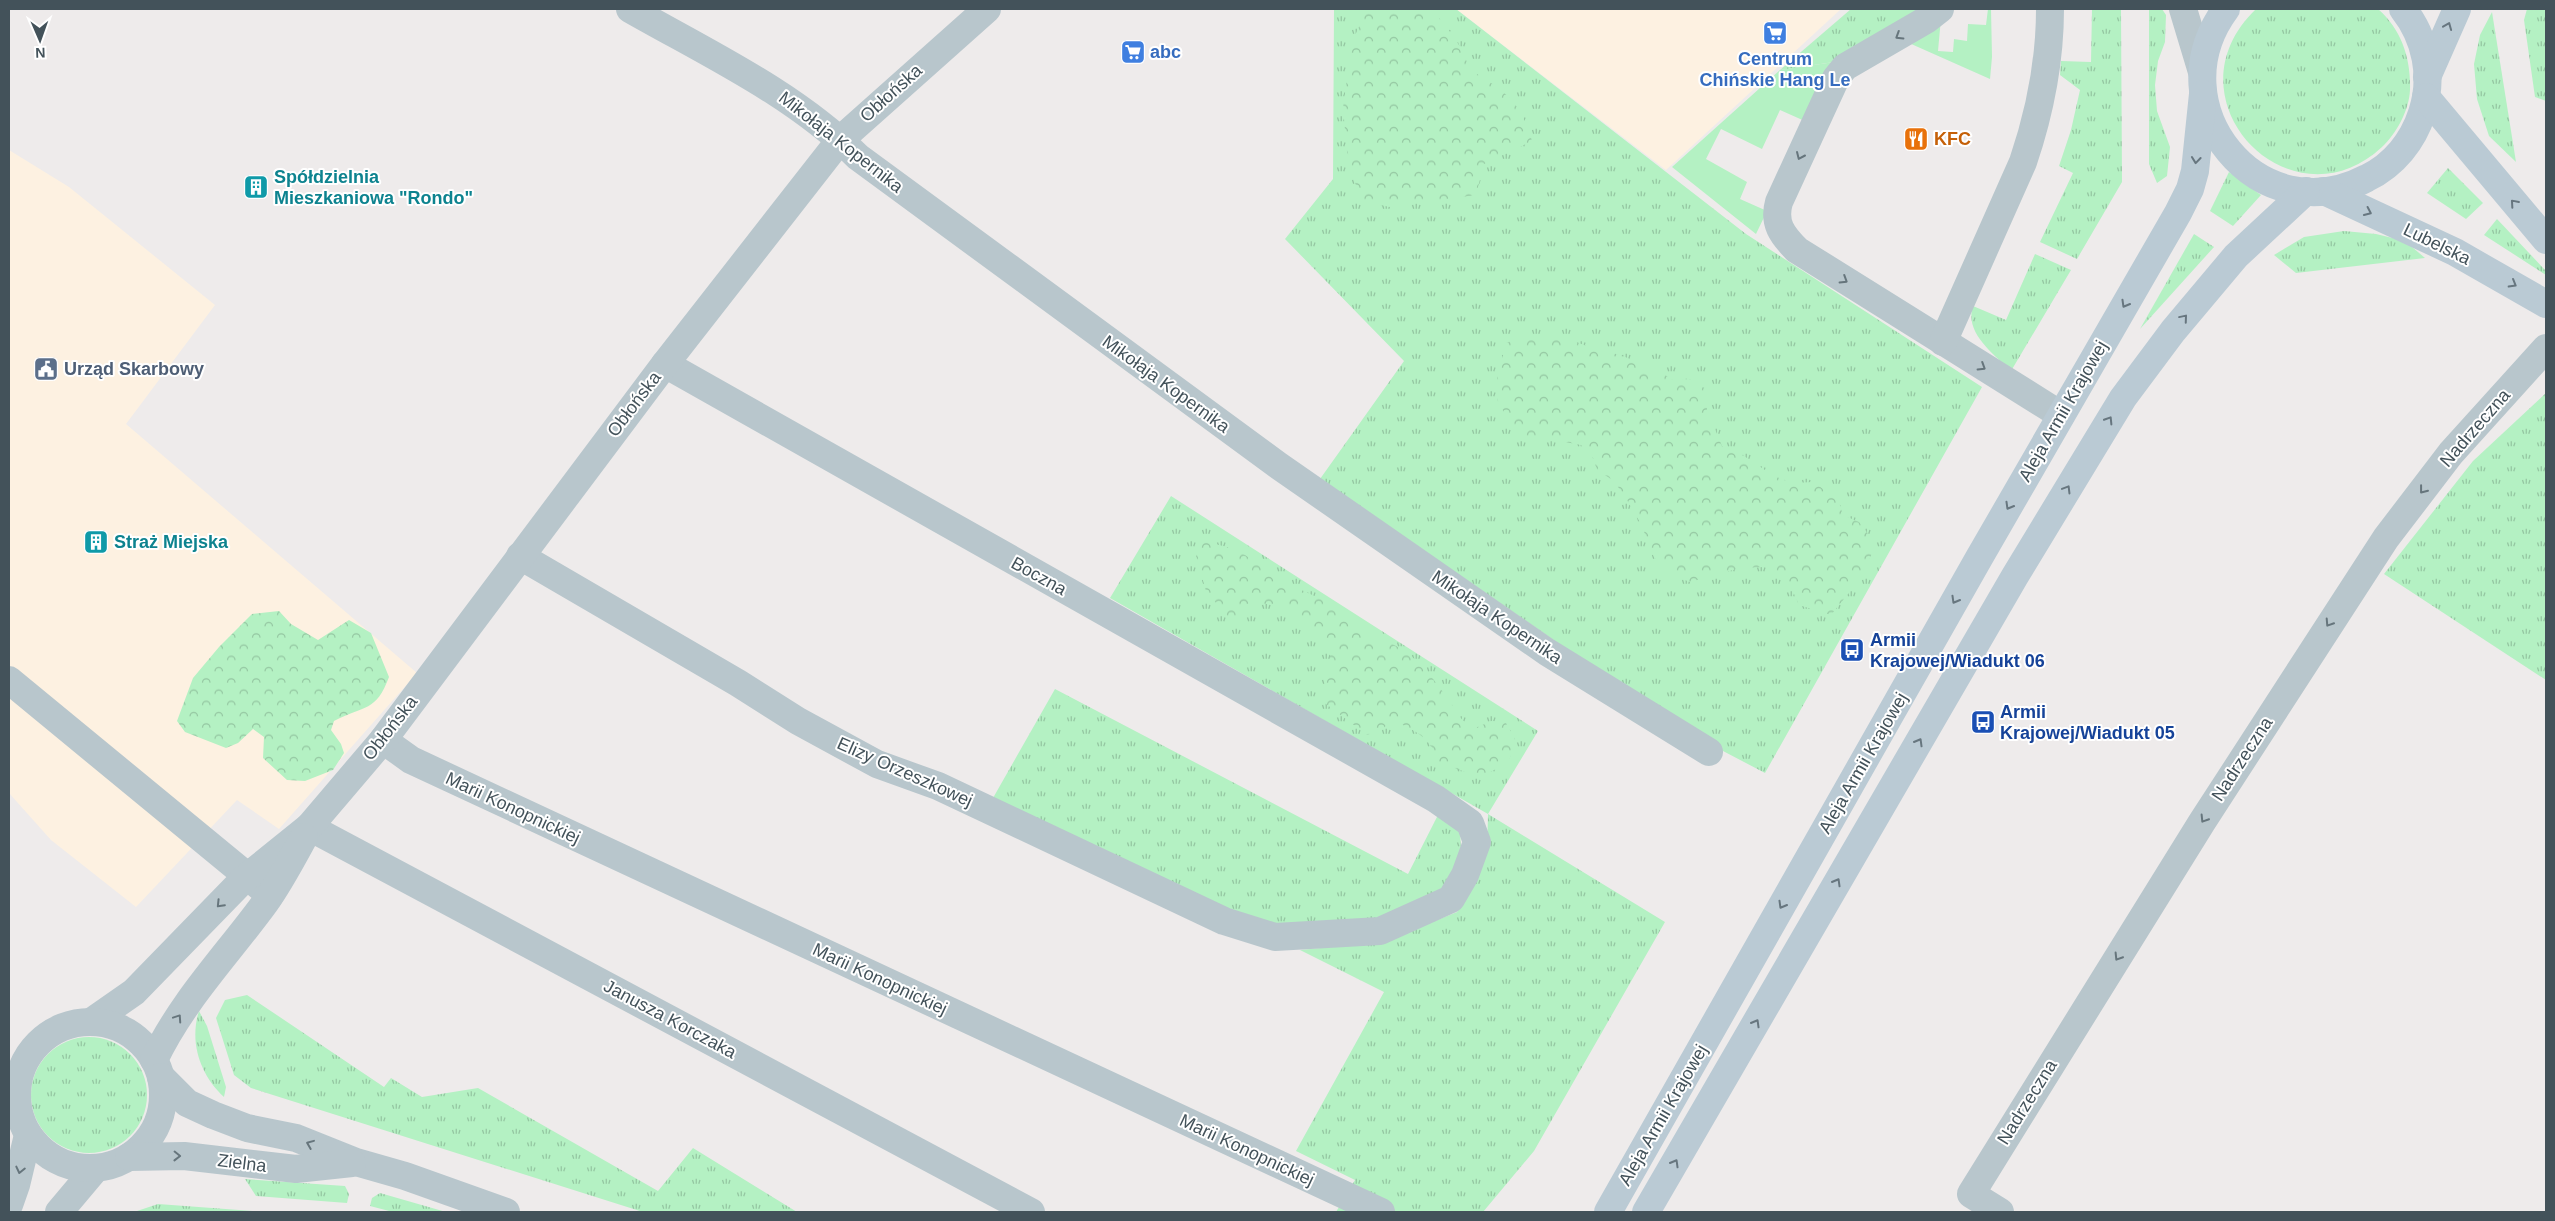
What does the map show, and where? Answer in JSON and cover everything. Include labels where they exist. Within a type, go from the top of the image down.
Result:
[{"type":"main road","name":"Aleja Armii Krajowej","points":[[1608,1211],[2190,189],[2195,171],[2202,83],[2209,40],[2226,9]]},
{"type":"main road","points":[[2403,9],[2420,39],[2425,55],[2427,87],[2546,240]]},
{"type":"main road","points":[[2202,83],[2213,128],[2225,148],[2241,165],[2272,183],[2315,191],[2337,189],[2363,181],[2396,157],[2418,123],[2427,87],[2457,9]]},
{"type":"main road","name":"Aleja Armii Krajowej","points":[[1649,1210],[2015,576],[2123,398],[2173,331],[2236,256],[2315,191]]},
{"type":"main road","name":"Lubelska","points":[[2315,191],[2455,252],[2546,304]]},
{"type":"street","name":"Mikołaja Kopernika","points":[[630,9],[785,96],[840,140],[858,157],[1279,466],[1547,652],[1709,752]]},
{"type":"street","name":"Obłońska","points":[[157,1068],[164,1039],[195,992],[270,895],[309,827],[383,740],[665,364],[840,140],[987,9]]},
{"type":"street","points":[[1940,9],[1926,20],[1845,67],[1836,78],[1776,214],[1778,227],[1785,239],[1797,250],[2061,415]]},
{"type":"street","points":[[1942,342],[2023,162],[2032,134],[2045,75],[2050,40],[2050,9]]},
{"type":"street","points":[[2183,9],[2202,83]]},
{"type":"street","name":"Nadrzeczna","points":[[2000,1212],[1971,1194],[2208,814],[2386,538],[2451,453],[2546,348]]},
{"type":"street","name":"Boczna","points":[[665,364],[1436,799],[1470,823],[1477,842],[1465,875],[1451,899],[1380,930],[1275,937],[1224,921]]},
{"type":"street","name":"Elizy Orzeszkowej","points":[[520,556],[738,683],[798,721],[877,764],[938,786],[1224,921]]},
{"type":"street","points":[[9,680],[270,895]]},
{"type":"street","name":"Marii Konopnickiej","points":[[383,740],[412,760],[1381,1212]]},
{"type":"street","name":"Obłońska","points":[[91,1022],[134,992],[247,877],[309,827]]},
{"type":"street","name":"Janusza Korczaka","points":[[309,827],[1031,1212]]},
{"type":"street","points":[[9,1054],[37,1043],[53,1031],[71,1024],[91,1022],[110,1025],[128,1032],[142,1044],[157,1068],[163,1100],[158,1122],[146,1142],[129,1157],[96,1168],[76,1167],[57,1160],[41,1150],[18,1120]]},
{"type":"street","points":[[9,1205],[18,1120],[16,1088],[23,1064],[37,1043]]},
{"type":"street","name":"Zielna","points":[[157,1068],[187,1103],[213,1115],[246,1128],[296,1138],[356,1162],[405,1176],[506,1212]]},
{"type":"street","name":"Zielna","points":[[129,1157],[184,1156],[296,1169],[356,1162]]},
{"type":"street","points":[[59,1212],[96,1168]]},
{"type":"shaded area","points":[[1456,9],[1841,9],[1666,170]]},
{"type":"shaded area","points":[[9,150],[69,187],[215,305],[126,424],[417,673],[279,829],[237,800],[136,907],[51,840],[9,793]]},
{"type":"green space","points":[[1334,9],[1456,9],[1746,234],[1982,387],[1765,773],[1723,751],[1571,652],[1320,479],[1404,361],[1285,239],[1333,179]]},
{"type":"green space","points":[[1367,9],[1432,9],[1459,44],[1469,69],[1501,90],[1522,115],[1532,141],[1484,164],[1476,195],[1390,207],[1360,201],[1347,151],[1343,108],[1352,42]]},
{"type":"green space","points":[[1851,9],[1921,9],[1834,62],[1780,70]]},
{"type":"green space","points":[[1988,9],[1991,9],[1992,57],[1990,79],[1909,43],[1941,18],[1938,51],[1953,52],[1954,39],[1967,41],[1968,24],[1986,25]]},
{"type":"green space","points":[[2092,9],[2121,9],[2122,182],[2077,259],[2040,242],[2073,173],[2059,166],[2071,130],[2080,90],[2060,75],[2061,61],[2091,62]]},
{"type":"green space","points":[[2149,9],[2162,9],[2166,15],[2165,42],[2158,61],[2155,85],[2157,111],[2170,147],[2167,176],[2157,183],[2149,164]]},
{"type":"green space","points":[[2256,9],[2378,9],[2386,17],[2399,36],[2407,56],[2410,90],[2401,122],[2382,147],[2347,169],[2311,174],[2277,164],[2250,144],[2231,115],[2223,80],[2231,44]]},
{"type":"green space","points":[[2527,9],[2546,9],[2546,101],[2535,97],[2524,20]]},
{"type":"green space","points":[[2492,12],[2516,162],[2489,136],[2477,99],[2474,64],[2480,35]]},
{"type":"green space","points":[[1834,62],[1807,122],[1780,110],[1762,149],[1721,129],[1706,159],[1747,182],[1740,199],[1767,211],[1756,234],[1672,167],[1780,70]]},
{"type":"green space","points":[[2448,168],[2483,203],[2466,219],[2427,193]]},
{"type":"green space","points":[[2229,172],[2261,195],[2233,226],[2210,211]]},
{"type":"green space","points":[[2497,219],[2546,271],[2546,275],[2484,235]]},
{"type":"green space","points":[[2344,231],[2376,234],[2405,241],[2425,258],[2296,273],[2274,255],[2304,237]]},
{"type":"green space","points":[[2194,234],[2214,247],[2140,329]]},
{"type":"green space","points":[[2035,254],[2071,270],[2011,371],[1989,350],[1977,334],[1971,316],[1973,306],[2006,320]]},
{"type":"green space","points":[[1529,334],[1578,343],[1623,356],[1662,373],[1673,380],[1690,379],[1706,389],[1707,410],[1722,446],[1744,456],[1774,476],[1793,483],[1813,482],[1838,499],[1843,515],[1859,522],[1875,543],[1863,573],[1831,615],[1799,605],[1786,576],[1765,567],[1740,568],[1690,582],[1669,574],[1654,557],[1641,524],[1627,500],[1614,481],[1597,470],[1593,458],[1581,445],[1555,440],[1538,440],[1516,433],[1498,402],[1496,384],[1506,343]]},
{"type":"green space","points":[[2546,393],[2546,680],[2384,574],[2473,461]]},
{"type":"green space","points":[[1171,496],[1538,731],[1488,814],[1110,598]]},
{"type":"green space","points":[[1203,541],[1227,547],[1245,555],[1293,586],[1336,606],[1382,647],[1392,644],[1401,649],[1424,668],[1459,716],[1469,725],[1475,728],[1492,721],[1506,723],[1516,741],[1508,764],[1478,777],[1437,761],[1435,753],[1427,740],[1393,720],[1381,730],[1367,735],[1326,704],[1324,670],[1330,661],[1330,644],[1278,604],[1243,604],[1238,618],[1228,617],[1206,591],[1196,556]]},
{"type":"green space","points":[[279,611],[291,624],[318,640],[349,620],[371,633],[389,677],[374,702],[334,721],[331,730],[341,744],[344,753],[333,770],[305,781],[287,780],[263,758],[264,737],[253,729],[238,743],[226,748],[185,732],[177,721],[193,678],[219,647],[252,614]]},
{"type":"green space","points":[[1055,689],[1408,874],[1438,815],[1460,830],[1461,849],[1455,872],[1443,890],[1378,919],[1279,929],[1227,910],[993,798]]},
{"type":"green space","points":[[1488,814],[1665,922],[1534,1151],[1483,1212],[1336,1212],[1355,1180],[1296,1151],[1384,992],[1300,950],[1383,942],[1457,912],[1487,854]]},
{"type":"green space","points":[[247,995],[384,1087],[391,1078],[422,1097],[478,1088],[658,1191],[693,1148],[797,1212],[643,1212],[251,1088],[234,1075],[216,1018],[225,1000]]},
{"type":"green space","points":[[199,1011],[207,1026],[226,1087],[224,1097],[209,1079],[199,1057],[195,1034]]},
{"type":"green space","points":[[89,1037],[111,1041],[130,1054],[143,1073],[147,1095],[143,1117],[130,1136],[111,1149],[89,1153],[67,1149],[48,1136],[35,1117],[31,1095],[35,1073],[48,1054],[67,1041]]},
{"type":"green space","points":[[245,1179],[345,1186],[349,1194],[347,1203],[256,1196]]},
{"type":"green space","points":[[380,1193],[446,1212],[393,1212],[370,1206],[372,1198]]},
{"type":"green space","points":[[158,1204],[266,1212],[134,1212]]},
{"type":"place","name":"Centrum Chińskie Hang Le","points":[[1775,33]]},
{"type":"place","name":"abc","points":[[1133,52]]},
{"type":"place","name":"KFC","points":[[1916,139]]},
{"type":"place","name":"Spółdzielnia Mieszkaniowa \"Rondo\"","points":[[256,187]]},
{"type":"place","name":"Urząd Skarbowy","points":[[46,369]]},
{"type":"place","name":"Straż Miejska","points":[[96,542]]},
{"type":"place","name":"Armii Krajowej/Wiadukt 06","points":[[1852,650]]},
{"type":"place","name":"Armii Krajowej/Wiadukt 05","points":[[1983,722]]}]
